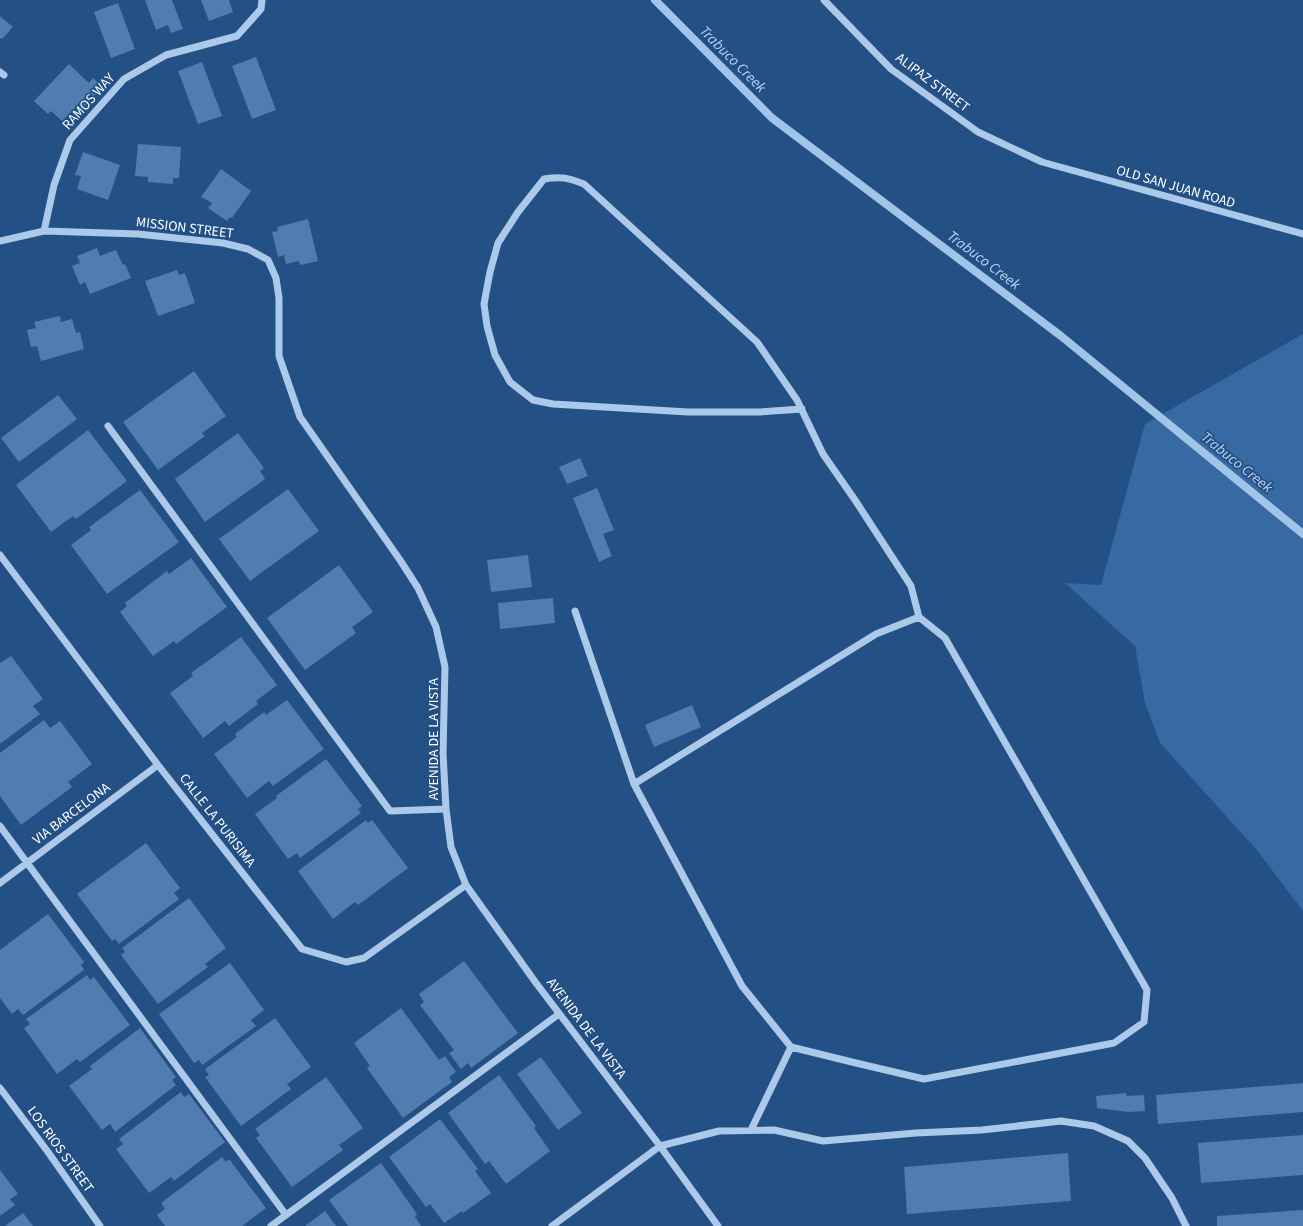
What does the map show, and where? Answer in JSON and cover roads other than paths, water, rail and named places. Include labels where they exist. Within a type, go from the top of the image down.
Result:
[{"type":"street","name":"RAMOS WAY","points":[[44,231],[54,185],[70,140],[124,79],[166,55],[237,36],[262,9],[262,0]]},
{"type":"street","name":"ALIPAZ STREET","points":[[824,0],[892,69],[978,132],[1042,162]]},
{"type":"street","name":"OLD SAN JUAN ROAD","points":[[1042,162],[1303,234]]},
{"type":"street","points":[[576,611],[634,784],[742,986],[791,1047],[856,1064],[924,1079],[1114,1043],[1144,1022],[1147,990],[944,638],[919,618],[911,586],[823,454],[802,409],[797,400],[757,342],[584,184],[568,178],[558,177],[544,179],[518,212],[498,242],[484,304],[487,326],[495,355],[510,382],[533,400],[553,404],[688,412],[760,412],[802,409]]},
{"type":"street","name":"MISSION STREET","points":[[0,241],[44,231],[138,234],[223,243],[248,249],[268,260],[276,278],[279,298],[279,356]]},
{"type":"street","name":"AVENIDA DE LA VISTA","points":[[279,356],[300,416],[400,560],[418,588],[436,627],[445,668],[443,753],[446,809],[451,847],[466,885],[531,977],[660,1146],[718,1226]]},
{"type":"street","points":[[108,426],[390,811],[446,809]]},
{"type":"street","name":"CALLE LA PURISIMA","points":[[0,555],[158,765],[302,949],[346,962],[364,958],[466,885]]},
{"type":"street","points":[[634,784],[876,634],[919,618]]},
{"type":"street","name":"VIA BARCELONA","points":[[0,883],[158,765]]},
{"type":"street","points":[[0,826],[286,1215]]},
{"type":"street","points":[[271,1226],[559,1014]]},
{"type":"street","points":[[751,1130],[791,1047]]},
{"type":"street","name":"LOS RIOS STREET","points":[[0,1088],[48,1152],[100,1226]]},
{"type":"street","points":[[552,1226],[660,1146],[718,1131],[774,1130],[823,1141],[916,1133],[982,1130],[1061,1121],[1094,1126],[1128,1141],[1145,1158],[1172,1198],[1186,1226]]},
{"type":"waterway","name":"Trabuco Creek","points":[[655,0],[772,118],[1061,336],[1303,534]]}]
